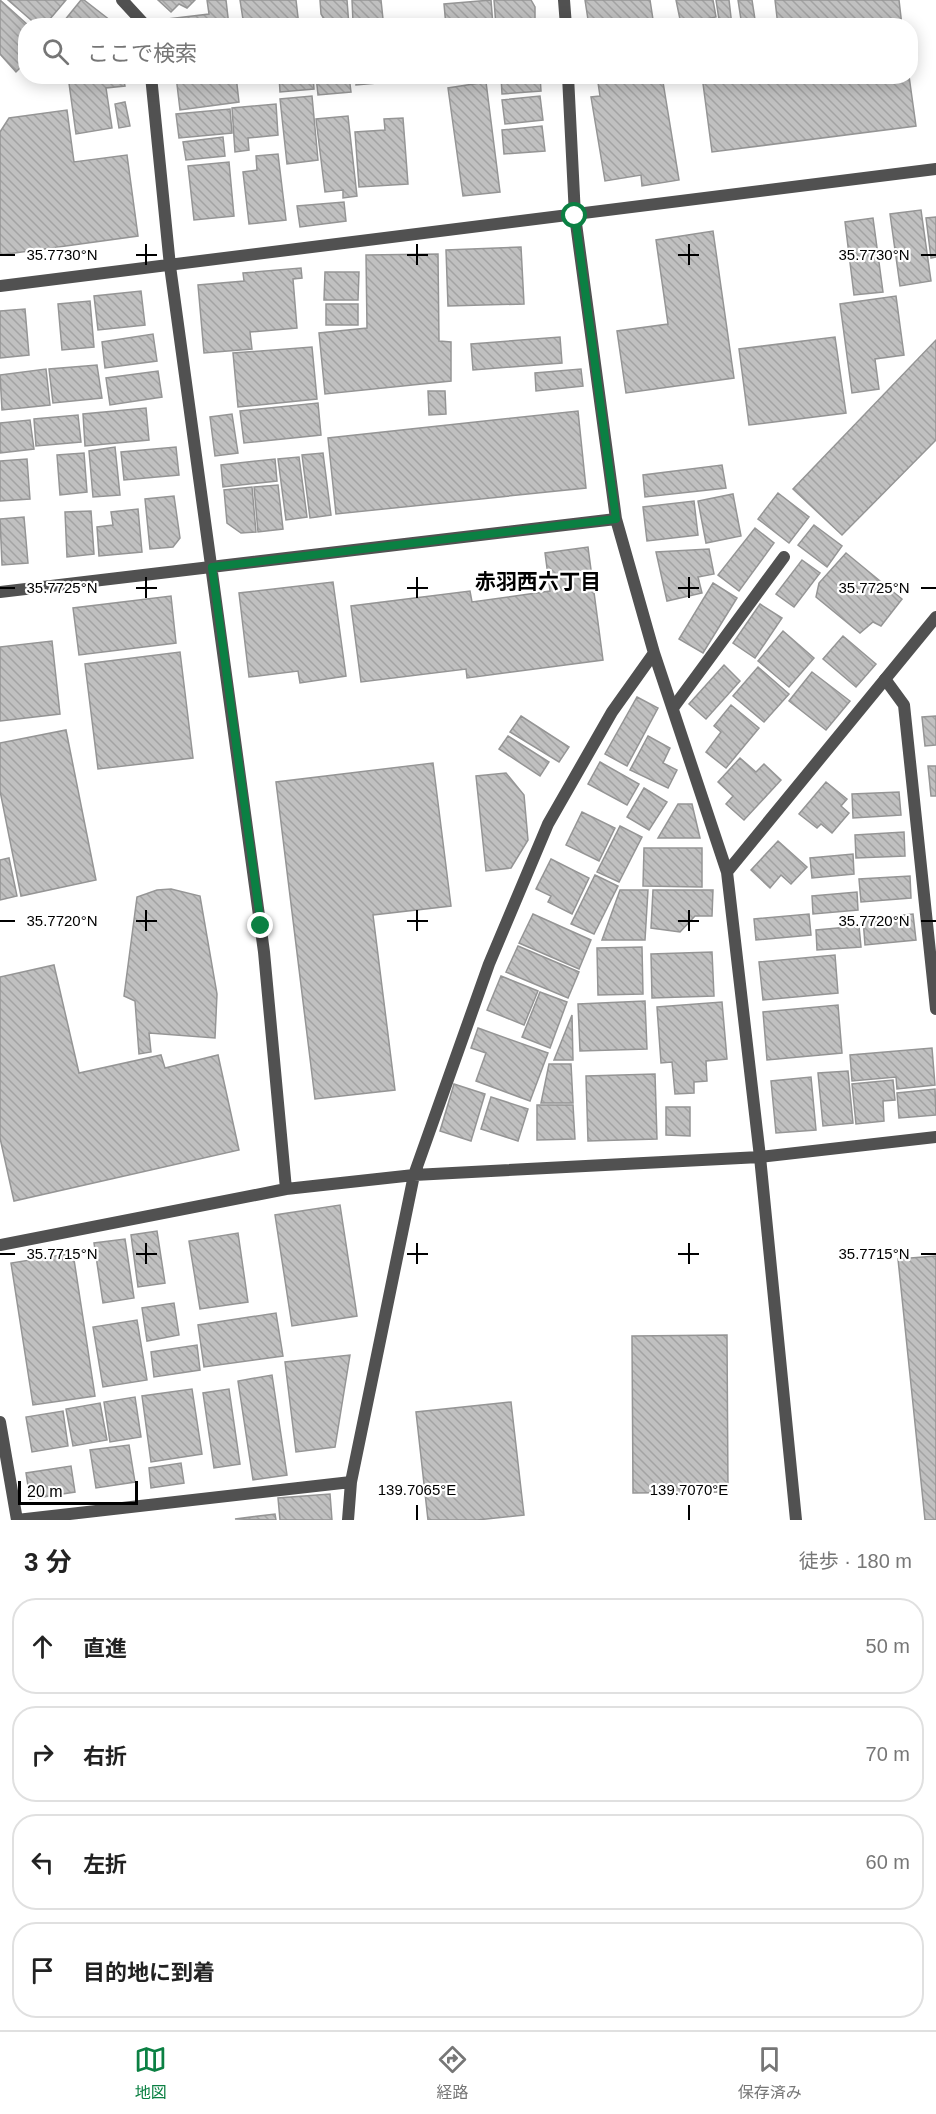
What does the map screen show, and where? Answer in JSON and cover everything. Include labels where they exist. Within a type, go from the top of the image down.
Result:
[{"type":"street","points":[[122,0],[139,18]]},
{"type":"street","points":[[564,0],[565,18]]},
{"type":"street","points":[[152,84],[171,266],[264,952],[286,1189]]},
{"type":"street","points":[[568,84],[575,216],[616,519],[654,652],[727,872],[760,1157],[796,1520]]},
{"type":"street","points":[[0,286],[575,216],[936,169]]},
{"type":"street","points":[[0,592],[616,519]]},
{"type":"street","points":[[673,708],[784,557]]},
{"type":"street","points":[[727,872],[936,617]]},
{"type":"street","points":[[348,1520],[351,1482],[414,1175],[489,964],[548,824],[612,712],[654,652]]},
{"type":"street","points":[[885,679],[904,705],[936,1009]]},
{"type":"street","points":[[0,1245],[286,1189],[414,1175],[760,1157],[936,1137]]},
{"type":"street","points":[[0,1422],[17,1520],[351,1482]]},
{"type":"building","points":[[0,0],[20,18],[18,18],[18,70],[16,72],[0,54]]},
{"type":"building","points":[[8,0],[66,0],[51,18],[29,18]]},
{"type":"building","points":[[81,0],[84,0],[107,18],[66,18]]},
{"type":"building","points":[[158,0],[195,0],[187,8],[179,4],[171,12]]},
{"type":"building","points":[[207,0],[226,0],[228,18],[176,18],[209,14]]},
{"type":"building","points":[[240,0],[296,0],[298,18],[243,18]]},
{"type":"building","points":[[320,0],[347,0],[348,18],[323,18]]},
{"type":"building","points":[[352,0],[381,0],[383,18],[353,18]]},
{"type":"building","points":[[491,0],[492,18],[445,18],[444,4]]},
{"type":"building","points":[[494,0],[531,0],[535,7],[535,18],[495,18]]},
{"type":"building","points":[[585,0],[650,0],[653,18],[588,18]]},
{"type":"building","points":[[676,0],[713,0],[716,17],[680,18]]},
{"type":"building","points":[[716,0],[729,0],[731,18],[719,18]]},
{"type":"building","points":[[738,0],[752,0],[755,18],[741,18]]},
{"type":"building","points":[[775,0],[899,0],[901,18],[777,18]]},
{"type":"building","points":[[69,84],[125,84],[125,86],[106,88],[112,128],[76,134]]},
{"type":"building","points":[[177,84],[237,84],[239,102],[180,110]]},
{"type":"building","points":[[280,84],[314,84],[314,89],[280,92]]},
{"type":"building","points":[[317,84],[350,84],[351,92],[318,95]]},
{"type":"building","points":[[486,84],[500,192],[463,196],[448,88]]},
{"type":"building","points":[[501,84],[541,84],[541,91],[502,94]]},
{"type":"building","points":[[598,84],[663,84],[679,180],[642,186],[641,175],[605,181],[591,97],[600,96]]},
{"type":"building","points":[[703,84],[910,84],[916,126],[712,152]]},
{"type":"building","points":[[312,96],[318,160],[287,164],[280,99]]},
{"type":"building","points":[[540,96],[543,120],[505,124],[502,100]]},
{"type":"building","points":[[125,102],[130,126],[119,128],[115,104]]},
{"type":"building","points":[[276,104],[278,135],[248,138],[249,150],[235,152],[232,108]]},
{"type":"building","points":[[230,109],[232,133],[179,138],[176,114]]},
{"type":"building","points":[[67,110],[74,162],[127,155],[138,236],[0,255],[0,132],[9,118]]},
{"type":"building","points":[[348,116],[357,196],[343,198],[343,190],[325,192],[316,119]]},
{"type":"building","points":[[403,118],[408,184],[359,187],[355,132],[385,130],[384,119]]},
{"type":"building","points":[[542,126],[545,151],[504,154],[502,130]]},
{"type":"building","points":[[223,137],[225,156],[186,160],[183,142]]},
{"type":"building","points":[[278,154],[286,220],[249,224],[243,172],[257,170],[256,156]]},
{"type":"building","points":[[229,162],[234,216],[194,220],[188,166]]},
{"type":"building","points":[[344,202],[346,221],[300,227],[297,206]]},
{"type":"building","points":[[921,210],[931,281],[900,286],[890,214]]},
{"type":"building","points":[[936,217],[936,257],[931,258],[926,218]]},
{"type":"building","points":[[873,218],[883,292],[854,295],[845,222]]},
{"type":"building","points":[[713,231],[734,378],[626,393],[617,331],[668,324],[656,240]]},
{"type":"building","points":[[521,247],[524,304],[448,306],[446,250]]},
{"type":"building","points":[[438,254],[439,341],[451,342],[451,381],[325,394],[319,333],[367,328],[366,255]]},
{"type":"building","points":[[301,268],[302,278],[293,279],[297,328],[250,332],[252,349],[204,353],[198,285],[244,281],[243,273]]},
{"type":"building","points":[[325,272],[359,272],[358,300],[324,300]]},
{"type":"building","points":[[141,291],[145,325],[98,330],[94,296]]},
{"type":"building","points":[[896,296],[904,355],[875,359],[879,389],[852,393],[840,304]]},
{"type":"building","points":[[90,301],[94,347],[62,350],[58,304]]},
{"type":"building","points":[[326,304],[358,304],[358,325],[326,325]]},
{"type":"building","points":[[25,309],[29,355],[0,358],[0,311]]},
{"type":"building","points":[[153,334],[157,361],[105,368],[102,342]]},
{"type":"building","points":[[560,337],[562,363],[473,370],[471,344]]},
{"type":"building","points":[[835,337],[846,413],[749,425],[739,349]]},
{"type":"building","points":[[936,340],[936,440],[842,535],[793,489]]},
{"type":"building","points":[[312,347],[317,399],[238,407],[233,353]]},
{"type":"building","points":[[97,365],[102,398],[53,403],[49,369]]},
{"type":"building","points":[[46,369],[50,405],[2,410],[0,375]]},
{"type":"building","points":[[581,369],[583,386],[536,391],[535,373]]},
{"type":"building","points":[[158,371],[162,397],[110,405],[106,378]]},
{"type":"building","points":[[428,391],[445,391],[446,414],[429,415]]},
{"type":"building","points":[[318,403],[321,435],[244,443],[240,411]]},
{"type":"building","points":[[146,408],[149,440],[85,446],[83,414]]},
{"type":"building","points":[[578,411],[586,488],[336,514],[328,438]]},
{"type":"building","points":[[232,414],[238,453],[215,456],[210,417]]},
{"type":"building","points":[[78,415],[81,442],[36,446],[34,419]]},
{"type":"building","points":[[30,420],[34,449],[0,453],[0,423]]},
{"type":"building","points":[[115,447],[120,495],[93,497],[89,451]]},
{"type":"building","points":[[176,447],[179,475],[124,480],[121,452]]},
{"type":"building","points":[[84,453],[87,492],[60,495],[57,455]]},
{"type":"building","points":[[323,453],[331,515],[310,518],[302,455]]},
{"type":"building","points":[[299,457],[307,517],[286,520],[278,459]]},
{"type":"building","points":[[27,459],[30,499],[0,501],[0,461]]},
{"type":"building","points":[[275,459],[277,481],[223,487],[221,465]]},
{"type":"building","points":[[722,465],[726,488],[645,497],[643,475]]},
{"type":"building","points":[[278,485],[283,529],[258,532],[254,487]]},
{"type":"building","points":[[252,487],[256,532],[241,533],[227,523],[224,490]]},
{"type":"building","points":[[778,493],[809,517],[789,543],[758,519]]},
{"type":"building","points":[[733,494],[741,536],[706,543],[698,501]]},
{"type":"building","points":[[174,496],[180,538],[173,547],[150,549],[145,499]]},
{"type":"building","points":[[694,501],[698,535],[647,541],[643,507]]},
{"type":"building","points":[[138,509],[142,552],[99,556],[97,527],[113,525],[111,512]]},
{"type":"building","points":[[91,511],[94,554],[67,557],[65,512]]},
{"type":"building","points":[[24,517],[28,563],[2,565],[0,519]]},
{"type":"building","points":[[814,525],[842,546],[827,567],[798,545]]},
{"type":"building","points":[[755,528],[774,543],[739,591],[718,575]]},
{"type":"building","points":[[588,547],[603,660],[467,678],[466,669],[361,682],[351,606],[470,591],[472,602],[550,591],[545,553]]},
{"type":"building","points":[[709,549],[714,574],[698,577],[702,593],[667,601],[656,552]]},
{"type":"building","points":[[846,553],[902,599],[881,626],[873,622],[860,633],[816,597],[819,583]]},
{"type":"building","points":[[802,560],[820,573],[794,607],[776,594]]},
{"type":"building","points":[[333,582],[346,676],[300,683],[298,671],[249,677],[239,593]]},
{"type":"building","points":[[713,583],[737,598],[703,653],[679,639]]},
{"type":"building","points":[[171,596],[176,643],[79,655],[73,608]]},
{"type":"building","points":[[760,604],[782,618],[755,658],[733,643]]},
{"type":"building","points":[[783,631],[814,658],[789,687],[758,661]]},
{"type":"building","points":[[843,636],[876,664],[856,687],[823,659]]},
{"type":"building","points":[[52,641],[60,714],[0,721],[0,647]]},
{"type":"building","points":[[180,652],[193,758],[98,769],[85,664]]},
{"type":"building","points":[[724,665],[740,681],[706,719],[689,704]]},
{"type":"building","points":[[758,667],[789,694],[764,722],[733,696]]},
{"type":"building","points":[[812,672],[850,701],[826,730],[789,701]]},
{"type":"building","points":[[637,697],[658,708],[627,766],[605,754]]},
{"type":"building","points":[[731,705],[759,728],[726,768],[706,752],[721,732],[714,726]]},
{"type":"building","points":[[521,716],[569,747],[559,762],[510,732]]},
{"type":"building","points":[[936,716],[936,745],[925,746],[922,717]]},
{"type":"building","points":[[66,730],[96,880],[21,896],[0,791],[0,743]]},
{"type":"building","points":[[508,736],[549,762],[540,776],[499,749]]},
{"type":"building","points":[[648,736],[670,748],[663,763],[677,770],[668,788],[630,770]]},
{"type":"building","points":[[740,758],[756,772],[764,764],[781,780],[744,820],[726,804],[733,796],[718,782]]},
{"type":"building","points":[[600,762],[639,784],[627,805],[588,784]]},
{"type":"building","points":[[433,763],[451,906],[373,915],[395,1090],[315,1099],[276,782]]},
{"type":"building","points":[[928,766],[936,766],[936,796],[931,796]]},
{"type":"building","points":[[506,773],[524,795],[528,840],[511,868],[486,871],[476,776]]},
{"type":"building","points":[[826,782],[847,799],[841,806],[849,813],[832,833],[821,824],[817,828],[799,814]]},
{"type":"building","points":[[644,788],[667,802],[649,830],[627,817]]},
{"type":"building","points":[[899,792],[901,815],[853,818],[852,794]]},
{"type":"building","points":[[678,804],[692,804],[700,838],[658,838]]},
{"type":"building","points":[[582,812],[615,828],[599,861],[566,845]]},
{"type":"building","points":[[620,826],[642,837],[619,882],[597,872]]},
{"type":"building","points":[[904,832],[905,856],[856,858],[855,835]]},
{"type":"building","points":[[778,841],[807,867],[791,884],[781,875],[770,888],[751,870]]},
{"type":"building","points":[[644,848],[702,848],[702,887],[643,886]]},
{"type":"building","points":[[853,854],[854,874],[812,878],[810,858]]},
{"type":"building","points":[[9,858],[17,896],[0,900],[0,860]]},
{"type":"building","points":[[551,859],[589,878],[572,914],[548,902],[551,896],[536,889]]},
{"type":"building","points":[[595,875],[618,886],[594,934],[571,924]]},
{"type":"building","points":[[910,876],[911,898],[861,902],[859,879]]},
{"type":"building","points":[[171,889],[200,896],[217,994],[215,1038],[149,1033],[151,1052],[139,1054],[135,1001],[124,996],[137,897],[157,890]]},
{"type":"building","points":[[620,890],[648,890],[645,940],[602,940]]},
{"type":"building","points":[[653,890],[713,890],[712,916],[695,916],[680,932],[651,928]]},
{"type":"building","points":[[857,892],[858,910],[813,914],[812,896]]},
{"type":"building","points":[[533,914],[591,940],[579,969],[519,943]]},
{"type":"building","points":[[809,914],[811,935],[756,940],[754,919]]},
{"type":"building","points":[[913,914],[916,940],[865,945],[863,919]]},
{"type":"building","points":[[859,926],[861,947],[817,950],[816,930]]},
{"type":"building","points":[[518,946],[579,972],[568,998],[506,972]]},
{"type":"building","points":[[642,947],[643,994],[598,995],[597,948]]},
{"type":"building","points":[[712,952],[714,996],[652,998],[651,954]]},
{"type":"building","points":[[835,955],[838,993],[763,1000],[759,962]]},
{"type":"building","points":[[54,965],[79,1073],[161,1055],[165,1068],[218,1055],[239,1150],[14,1201],[0,1138],[0,977]]},
{"type":"building","points":[[501,976],[538,991],[524,1025],[487,1010]]},
{"type":"building","points":[[540,992],[567,1002],[550,1048],[522,1037]]},
{"type":"building","points":[[645,1001],[647,1049],[580,1051],[578,1004]]},
{"type":"building","points":[[722,1002],[727,1059],[706,1061],[707,1081],[694,1082],[694,1093],[675,1094],[672,1062],[661,1063],[657,1007]]},
{"type":"building","points":[[838,1005],[842,1053],[767,1060],[763,1012]]},
{"type":"building","points":[[572,1015],[573,1060],[554,1060]]},
{"type":"building","points":[[478,1028],[548,1053],[530,1101],[476,1081],[486,1053],[471,1048]]},
{"type":"building","points":[[932,1048],[935,1085],[897,1089],[896,1077],[852,1081],[850,1055]]},
{"type":"building","points":[[549,1064],[571,1064],[573,1103],[541,1103]]},
{"type":"building","points":[[848,1071],[853,1123],[823,1126],[818,1073]]},
{"type":"building","points":[[655,1074],[657,1139],[588,1141],[586,1076]]},
{"type":"building","points":[[811,1077],[816,1130],[776,1133],[771,1081]]},
{"type":"building","points":[[893,1080],[895,1100],[883,1101],[884,1121],[856,1124],[852,1084]]},
{"type":"building","points":[[454,1084],[485,1094],[471,1141],[440,1131]]},
{"type":"building","points":[[935,1089],[936,1115],[899,1118],[897,1093]]},
{"type":"building","points":[[491,1097],[528,1109],[518,1141],[481,1129]]},
{"type":"building","points":[[537,1105],[573,1105],[575,1139],[537,1140]]},
{"type":"building","points":[[666,1107],[690,1107],[690,1136],[666,1135]]},
{"type":"building","points":[[340,1205],[357,1316],[292,1326],[275,1215]]},
{"type":"building","points":[[157,1231],[165,1283],[138,1287],[131,1235]]},
{"type":"building","points":[[238,1233],[248,1302],[200,1309],[189,1241]]},
{"type":"building","points":[[125,1239],[134,1298],[103,1303],[94,1243]]},
{"type":"building","points":[[73,1253],[95,1396],[33,1405],[11,1263]]},
{"type":"building","points":[[936,1256],[936,1520],[925,1520],[898,1259]]},
{"type":"building","points":[[174,1303],[179,1335],[147,1341],[142,1308]]},
{"type":"building","points":[[276,1313],[283,1356],[204,1367],[198,1325]]},
{"type":"building","points":[[137,1320],[147,1380],[103,1387],[93,1327]]},
{"type":"building","points":[[727,1335],[728,1492],[633,1493],[632,1336]]},
{"type":"building","points":[[197,1345],[200,1370],[154,1377],[151,1352]]},
{"type":"building","points":[[350,1355],[335,1447],[296,1452],[285,1362]]},
{"type":"building","points":[[272,1375],[287,1475],[253,1480],[238,1381]]},
{"type":"building","points":[[192,1389],[202,1454],[151,1462],[142,1396]]},
{"type":"building","points":[[229,1389],[240,1464],[214,1468],[203,1393]]},
{"type":"building","points":[[135,1397],[141,1437],[110,1442],[104,1402]]},
{"type":"building","points":[[511,1402],[524,1515],[477,1520],[428,1520],[416,1412]]},
{"type":"building","points":[[100,1403],[107,1440],[73,1446],[66,1409]]},
{"type":"building","points":[[63,1411],[68,1446],[32,1452],[26,1417]]},
{"type":"building","points":[[129,1445],[135,1482],[96,1488],[90,1450]]},
{"type":"building","points":[[181,1463],[184,1483],[151,1488],[149,1468]]},
{"type":"building","points":[[71,1466],[75,1492],[30,1499],[26,1473]]},
{"type":"building","points":[[330,1494],[332,1520],[280,1520],[278,1498]]},
{"type":"building","points":[[275,1514],[276,1520],[235,1519]]},
{"type":"district","name":"赤羽西六丁目","points":[[538,581]]},
{"type":"route","points":[[261,926],[212,567],[616,519],[575,216]]}]
